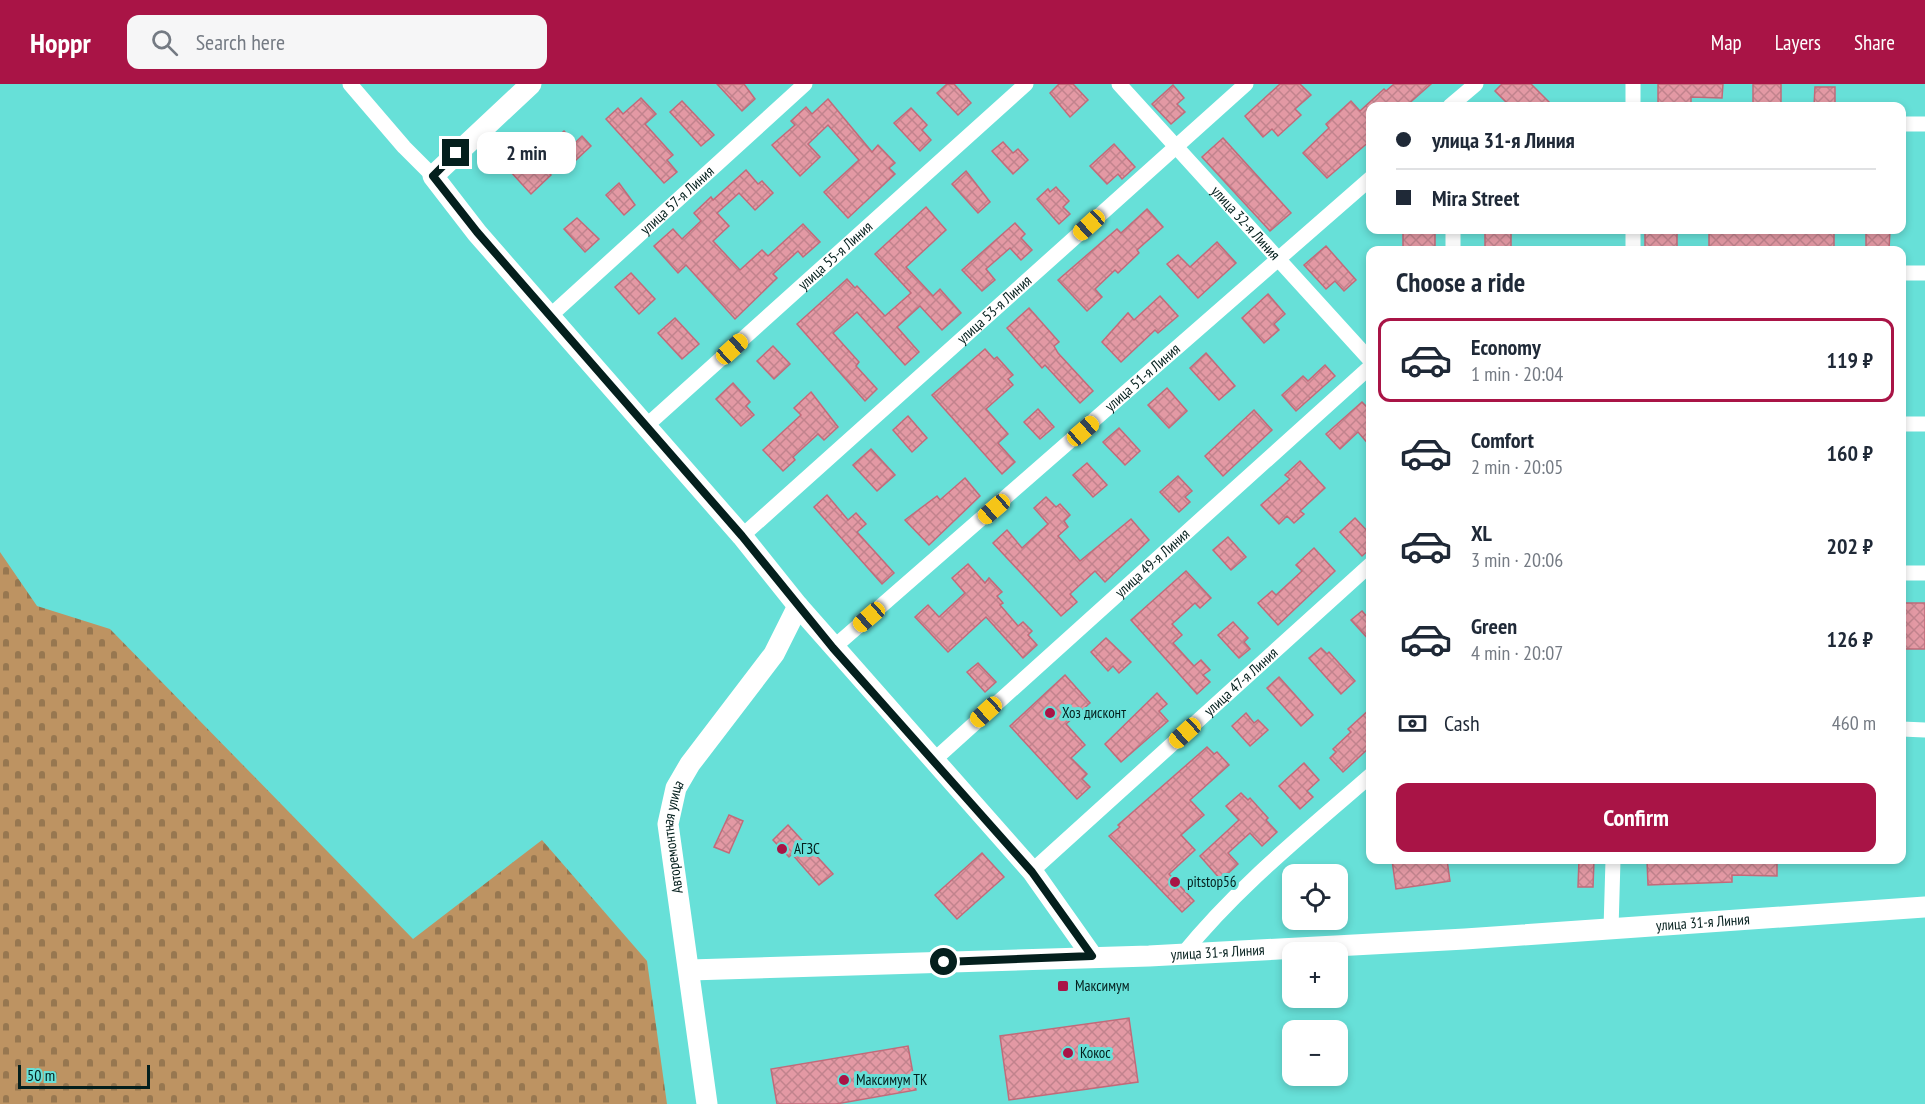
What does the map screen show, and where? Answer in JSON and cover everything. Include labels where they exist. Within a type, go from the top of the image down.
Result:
[{"type":"street","points":[[350,84],[404,147],[433,176],[477,232],[742,536],[833,648],[1032,872],[1092,956]]},
{"type":"street","points":[[433,176],[531,84]]},
{"type":"street","name":"улица 57-я Линия","points":[[550,316],[805,84]]},
{"type":"street","name":"улица 55-я Линия","points":[[645,427],[1026,84]]},
{"type":"street","name":"улица 32-я Линия","points":[[1119,84],[1366,356]]},
{"type":"street","name":"улица 53-я Линия","points":[[742,536],[1246,84]]},
{"type":"street","points":[[1456,102],[1476,84]]},
{"type":"street","points":[[1633,84],[1633,102]]},
{"type":"street","points":[[1906,124],[1925,124]]},
{"type":"street","name":"улица 51-я Линия","points":[[833,648],[1366,182]]},
{"type":"street","points":[[1906,273],[1925,273]]},
{"type":"street","name":"улица 49-я Линия","points":[[934,760],[1366,371]]},
{"type":"street","points":[[1906,424],[1925,424]]},
{"type":"street","name":"улица 47-я Линия","points":[[1032,872],[1366,569]]},
{"type":"street","points":[[1906,573],[1925,573]]},
{"type":"street","name":"Авторемонтная улица","points":[[707,1104],[668,824],[676,788],[690,764],[774,654],[798,606]]},
{"type":"street","points":[[1906,729],[1925,730]]},
{"type":"street","points":[[1183,954],[1207,924],[1252,881],[1366,779]]},
{"type":"street","points":[[1611,929],[1613,864]]},
{"type":"street","name":"улица 31-я Линия","points":[[690,970],[1183,954],[1611,929],[1925,907]]},
{"type":"green space","points":[[0,552],[37,606],[110,629],[413,939],[542,840],[647,961],[667,1104],[0,1104]]},
{"type":"building","points":[[717,84],[744,84],[755,99],[742,111]]},
{"type":"building","points":[[947,84],[954,84],[971,103],[958,115],[937,93]]},
{"type":"building","points":[[1059,84],[1073,84],[1088,100],[1070,117],[1050,93]]},
{"type":"building","points":[[1280,84],[1300,84],[1311,95],[1295,109],[1301,115],[1278,136],[1272,129],[1263,137],[1245,116]]},
{"type":"building","points":[[1394,84],[1431,84],[1411,102],[1370,102],[1384,89],[1386,91]]},
{"type":"building","points":[[1502,84],[1531,84],[1549,102],[1506,102],[1495,91]]},
{"type":"building","points":[[1658,84],[1723,84],[1722,98],[1691,97],[1691,102],[1658,102]]},
{"type":"building","points":[[1753,84],[1781,84],[1781,102],[1753,102]]},
{"type":"building","points":[[1173,85],[1184,98],[1177,104],[1185,112],[1171,124],[1152,104]]},
{"type":"building","points":[[1815,87],[1835,87],[1835,102],[1814,102]]},
{"type":"building","points":[[641,98],[656,114],[645,124],[673,155],[667,160],[677,172],[664,183],[606,119],[618,108],[623,114]]},
{"type":"building","points":[[828,99],[872,152],[878,145],[895,163],[889,168],[895,174],[848,218],[824,192],[859,160],[828,125],[808,144],[820,157],[800,176],[772,145],[795,125],[791,121],[806,107],[812,114]]},
{"type":"building","points":[[682,101],[714,135],[701,146],[670,112]]},
{"type":"building","points":[[1351,101],[1360,111],[1366,106],[1366,144],[1327,178],[1303,153],[1329,128],[1326,124]]},
{"type":"building","points":[[911,108],[927,125],[922,130],[931,140],[920,151],[894,123]]},
{"type":"building","points":[[564,131],[575,143],[582,136],[591,146],[575,161],[568,153],[548,172],[551,175],[531,194],[510,171],[538,146],[542,151]]},
{"type":"building","points":[[1223,138],[1291,213],[1270,231],[1202,157]]},
{"type":"building","points":[[1003,142],[1013,153],[1018,149],[1028,160],[1013,174],[992,151]]},
{"type":"building","points":[[1114,144],[1135,167],[1122,179],[1118,174],[1107,184],[1090,166]]},
{"type":"building","points":[[746,170],[758,184],[762,181],[773,193],[755,210],[739,193],[717,213],[729,226],[713,241],[740,270],[762,250],[768,256],[803,224],[820,242],[803,257],[798,251],[773,274],[777,278],[735,319],[686,265],[678,273],[654,246],[673,229],[682,239],[701,221],[694,213],[711,197],[713,200]]},
{"type":"building","points":[[966,171],[990,202],[978,213],[952,184]]},
{"type":"building","points":[[619,183],[635,205],[624,215],[606,195]]},
{"type":"building","points":[[1056,187],[1069,201],[1063,207],[1070,214],[1059,224],[1037,199],[1048,189],[1050,192]]},
{"type":"building","points":[[926,207],[946,230],[906,267],[933,296],[940,289],[961,313],[942,330],[920,306],[897,327],[919,352],[905,365],[857,312],[833,333],[859,362],[856,366],[877,389],[865,401],[797,324],[847,279],[855,288],[857,286],[885,316],[911,293],[875,254]]},
{"type":"building","points":[[1147,209],[1163,227],[1137,250],[1139,253],[1118,273],[1115,270],[1095,289],[1102,297],[1087,311],[1058,280],[1117,229],[1121,233]]},
{"type":"building","points":[[577,218],[599,239],[585,252],[564,229]]},
{"type":"building","points":[[1015,223],[1025,234],[1021,238],[1032,250],[1021,260],[1010,248],[986,269],[995,280],[982,291],[962,270]]},
{"type":"building","points":[[1403,234],[1435,234],[1435,246],[1403,246]]},
{"type":"building","points":[[1485,234],[1511,234],[1511,246],[1485,246]]},
{"type":"building","points":[[1645,234],[1677,234],[1677,246],[1645,246]]},
{"type":"building","points":[[1709,234],[1834,234],[1834,246],[1709,246]]},
{"type":"building","points":[[1866,234],[1890,234],[1889,246],[1866,246]]},
{"type":"building","points":[[1217,242],[1236,263],[1198,298],[1167,264],[1178,255],[1190,267]]},
{"type":"building","points":[[1326,246],[1356,280],[1344,291],[1335,281],[1326,289],[1304,265]]},
{"type":"building","points":[[631,273],[655,299],[639,314],[615,287]]},
{"type":"building","points":[[1268,294],[1285,314],[1274,324],[1279,330],[1264,343],[1242,318]]},
{"type":"building","points":[[1160,296],[1178,316],[1158,333],[1155,330],[1121,362],[1102,342],[1128,313],[1134,320]]},
{"type":"building","points":[[1029,308],[1059,342],[1054,346],[1058,353],[1093,391],[1080,403],[1045,365],[1042,368],[1007,328]]},
{"type":"building","points":[[675,318],[699,344],[682,359],[658,333]]},
{"type":"building","points":[[773,346],[790,364],[774,379],[757,361]]},
{"type":"building","points":[[985,349],[994,359],[997,357],[1013,375],[1008,379],[1013,385],[986,409],[1008,434],[998,443],[1015,462],[1002,474],[932,395]]},
{"type":"building","points":[[1206,353],[1235,386],[1219,400],[1190,368]]},
{"type":"building","points":[[1325,365],[1335,376],[1296,411],[1282,395],[1303,376],[1308,381]]},
{"type":"building","points":[[733,383],[750,402],[746,406],[754,415],[741,426],[716,399]]},
{"type":"building","points":[[1167,388],[1187,411],[1169,428],[1148,405]]},
{"type":"building","points":[[811,392],[838,427],[824,440],[818,434],[793,457],[795,460],[783,471],[763,450],[801,415],[794,408]]},
{"type":"building","points":[[1362,402],[1366,406],[1366,441],[1358,432],[1340,449],[1326,434]]},
{"type":"building","points":[[1038,409],[1054,427],[1040,439],[1024,422]]},
{"type":"building","points":[[1254,410],[1272,430],[1223,476],[1205,456]]},
{"type":"building","points":[[908,416],[927,438],[912,452],[893,430]]},
{"type":"building","points":[[1119,428],[1140,451],[1125,465],[1103,442]]},
{"type":"building","points":[[871,449],[895,475],[877,491],[853,465]]},
{"type":"building","points":[[1300,461],[1325,488],[1300,511],[1304,514],[1294,523],[1287,516],[1279,524],[1261,505],[1290,479],[1285,475]]},
{"type":"building","points":[[1087,463],[1107,485],[1093,497],[1073,475]]},
{"type":"building","points":[[1178,476],[1192,491],[1185,497],[1190,502],[1179,512],[1160,492]]},
{"type":"building","points":[[965,478],[980,496],[929,545],[905,520],[937,496],[940,500]]},
{"type":"building","points":[[827,495],[848,520],[856,513],[866,524],[857,532],[894,573],[882,584],[814,507]]},
{"type":"building","points":[[1046,497],[1056,507],[1060,504],[1070,515],[1064,521],[1068,527],[1058,536],[1080,561],[1131,519],[1149,540],[1105,582],[1095,571],[1070,594],[1077,602],[1061,616],[993,543],[1007,530],[1022,548],[1048,524],[1034,508]]},
{"type":"building","points":[[1355,518],[1366,530],[1366,552],[1362,556],[1340,532]]},
{"type":"building","points":[[1228,537],[1246,557],[1231,570],[1213,550]]},
{"type":"building","points":[[1314,548],[1335,571],[1278,625],[1258,603],[1272,591],[1276,595],[1302,571],[1296,565]]},
{"type":"building","points":[[968,564],[985,583],[989,578],[1002,592],[997,596],[1003,603],[1000,605],[1018,626],[1023,622],[1032,631],[1028,635],[1037,645],[1023,658],[986,617],[948,652],[915,617],[928,605],[939,617],[965,593],[952,578]]},
{"type":"building","points":[[1186,571],[1211,598],[1200,608],[1195,603],[1172,624],[1182,635],[1173,643],[1194,666],[1201,660],[1210,670],[1203,675],[1210,682],[1197,694],[1131,620]]},
{"type":"building","points":[[1906,603],[1925,603],[1925,649],[1906,649]]},
{"type":"building","points":[[1362,611],[1366,615],[1366,636],[1351,620]]},
{"type":"building","points":[[1233,622],[1248,638],[1244,642],[1250,649],[1239,658],[1218,635]]},
{"type":"building","points":[[1106,638],[1131,662],[1119,673],[1113,666],[1108,671],[1091,652]]},
{"type":"building","points":[[1321,648],[1327,654],[1329,652],[1355,681],[1341,694],[1309,658]]},
{"type":"building","points":[[978,663],[996,682],[985,692],[967,672]]},
{"type":"building","points":[[1065,675],[1090,703],[1066,724],[1085,745],[1071,758],[1087,774],[1082,779],[1090,787],[1077,799],[1010,726]]},
{"type":"building","points":[[1279,677],[1313,715],[1301,726],[1267,688]]},
{"type":"building","points":[[1157,693],[1167,704],[1159,711],[1168,721],[1121,762],[1105,744]]},
{"type":"building","points":[[1246,713],[1254,723],[1258,720],[1268,730],[1250,746],[1232,726]]},
{"type":"building","points":[[1366,713],[1366,751],[1343,772],[1330,758],[1336,752],[1333,749],[1351,732],[1348,729]]},
{"type":"building","points":[[1207,747],[1214,754],[1217,752],[1229,765],[1190,800],[1204,815],[1181,835],[1195,850],[1169,874],[1194,901],[1182,912],[1109,836],[1120,827],[1118,825]]},
{"type":"building","points":[[1304,763],[1319,780],[1307,791],[1313,797],[1300,809],[1279,786]]},
{"type":"building","points":[[1241,793],[1248,800],[1250,798],[1277,832],[1262,846],[1250,833],[1228,853],[1238,864],[1221,880],[1200,856],[1239,820],[1226,806]]},
{"type":"building","points":[[729,815],[743,821],[729,853],[714,847]]},
{"type":"building","points":[[788,825],[833,874],[819,885],[792,854],[789,857],[773,840]]},
{"type":"building","points":[[982,853],[1004,877],[957,919],[935,895]]},
{"type":"building","points":[[1393,864],[1448,864],[1450,881],[1396,889]]},
{"type":"building","points":[[1579,864],[1594,864],[1593,887],[1578,887]]},
{"type":"building","points":[[1647,864],[1777,864],[1777,876],[1732,875],[1732,882],[1648,885]]},
{"type":"building","name":"Кокос","points":[[1129,1018],[1138,1082],[1009,1100],[1000,1036]]},
{"type":"building","name":"Максимум ТК","points":[[908,1046],[916,1090],[836,1104],[777,1104],[771,1069]]},
{"type":"place","name":"Хоз дисконт","points":[[1050,713]]},
{"type":"place","name":"АГЗС","points":[[782,849]]},
{"type":"place","name":"pitstop56","points":[[1175,882]]},
{"type":"place","name":"Максимум","points":[[1063,986]]},
{"type":"place","name":"Кокос","points":[[1068,1053]]},
{"type":"place","name":"Максимум ТК","points":[[844,1080]]},
{"type":"route","points":[[456,153],[433,176],[477,232],[742,536],[833,648],[1046,888],[1092,956],[944,962]]}]
